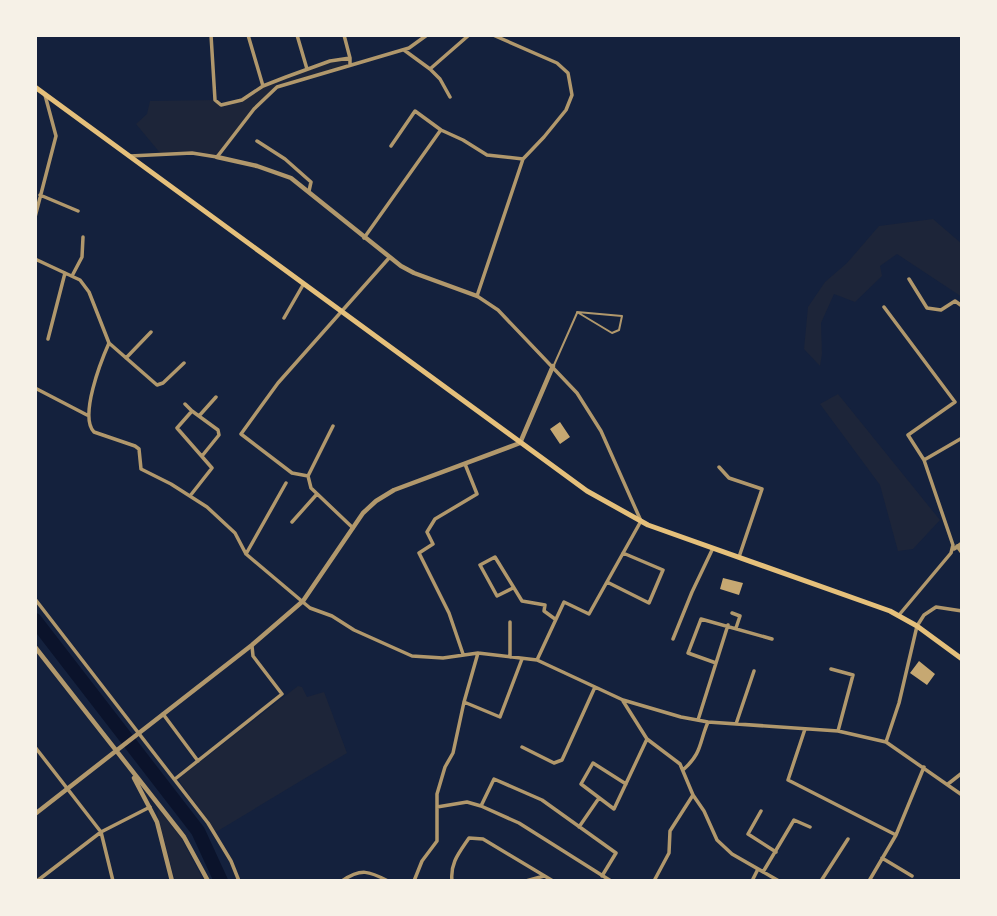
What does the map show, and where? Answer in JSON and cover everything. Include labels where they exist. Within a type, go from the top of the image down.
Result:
[{"type":"main road","points":[[35,87],[587,491],[641,522],[899,615],[962,659]]},
{"type":"street","points":[[211,35],[215,100],[218,104],[242,100],[263,86],[330,61],[349,58]]},
{"type":"street","points":[[248,35],[263,86]]},
{"type":"street","points":[[297,35],[307,69]]},
{"type":"street","points":[[344,35],[350,65]]},
{"type":"street","points":[[217,157],[254,109],[277,88],[404,50],[427,35]]},
{"type":"street","points":[[430,69],[469,35]]},
{"type":"street","points":[[477,296],[523,159],[566,110],[572,95],[568,73],[556,64],[494,35]]},
{"type":"street","points":[[404,50],[440,79],[450,97]]},
{"type":"street","points":[[35,217],[57,136],[44,93]]},
{"type":"street","points":[[391,146],[415,111],[441,130],[486,155],[523,159]]},
{"type":"street","points":[[364,238],[441,130]]},
{"type":"street","points":[[257,141],[285,159],[310,182],[309,191]]},
{"type":"street","points":[[128,156],[192,153],[277,172],[291,178],[389,258],[414,273],[477,296],[498,310],[553,366],[593,417],[641,522],[589,614],[564,602],[537,660]]},
{"type":"street","points":[[40,195],[78,212]]},
{"type":"street","points":[[72,276],[82,257],[83,237]]},
{"type":"street","points":[[308,476],[292,473],[241,435],[278,383],[389,258]]},
{"type":"street","points":[[35,260],[80,281],[89,292],[109,343],[157,385],[163,383],[184,363]]},
{"type":"street","points":[[48,339],[65,273]]},
{"type":"street","points":[[909,279],[927,308],[941,310],[955,301],[962,306]]},
{"type":"street","points":[[284,318],[303,285]]},
{"type":"street","points":[[884,307],[954,401],[908,435],[924,460],[953,545],[952,550]]},
{"type":"street","points":[[126,358],[151,332]]},
{"type":"street","points":[[109,343],[102,358],[87,415],[89,427],[94,432],[139,449],[142,469],[145,472],[190,496],[235,533],[246,554],[316,611],[337,618],[354,630],[412,656],[443,658],[478,653],[537,660],[623,700],[698,720],[838,731],[886,742],[962,795]]},
{"type":"street","points":[[35,814],[163,715],[303,601],[370,505],[392,491],[520,443],[553,366]]},
{"type":"street","points":[[35,388],[87,415]]},
{"type":"street","points":[[199,416],[216,397]]},
{"type":"street","points":[[185,404],[218,430],[219,435],[202,456]]},
{"type":"street","points":[[190,496],[212,468],[177,428],[192,411]]},
{"type":"street","points":[[333,426],[308,476],[311,488],[353,528]]},
{"type":"street","points":[[924,460],[962,438]]},
{"type":"street","points":[[463,654],[449,613],[419,554],[433,544],[427,531],[435,519],[477,494],[465,464]]},
{"type":"street","points":[[719,467],[729,478],[762,489],[739,557]]},
{"type":"street","points":[[246,554],[286,483]]},
{"type":"street","points":[[292,522],[317,494]]},
{"type":"street","points":[[899,615],[952,550],[962,543]]},
{"type":"street","points":[[957,547],[962,553]]},
{"type":"street","points":[[673,639],[713,548]]},
{"type":"street","points":[[607,582],[649,603],[663,570],[623,553]]},
{"type":"street","points":[[513,588],[496,596],[480,565],[495,556],[522,601],[545,605],[544,611],[555,619]]},
{"type":"street","points":[[35,599],[208,823],[239,881]]},
{"type":"street","points":[[886,742],[899,703],[918,626],[924,615],[936,607],[962,611]]},
{"type":"street","points":[[732,612],[740,616],[736,628]]},
{"type":"street","points":[[716,663],[688,653],[701,619],[772,639]]},
{"type":"street","points":[[510,622],[510,657]]},
{"type":"street","points":[[698,720],[728,625]]},
{"type":"street","points":[[175,779],[282,694],[253,656],[251,645]]},
{"type":"street","points":[[35,647],[184,837],[208,881]]},
{"type":"street","points":[[414,881],[422,861],[437,841],[437,794],[445,767],[453,753],[478,653]]},
{"type":"street","points":[[464,702],[500,717],[522,659]]},
{"type":"street","points":[[831,669],[853,675],[838,731]]},
{"type":"street","points":[[736,724],[754,671]]},
{"type":"street","points":[[522,747],[554,764],[562,761],[595,687]]},
{"type":"street","points":[[623,700],[647,739],[684,769],[692,795],[704,811],[717,840],[732,854],[779,881]]},
{"type":"street","points":[[163,715],[198,761]]},
{"type":"street","points":[[684,769],[698,754],[701,737],[708,722]]},
{"type":"street","points":[[805,729],[788,780],[896,835]]},
{"type":"street","points":[[626,784],[593,763],[581,784],[614,809],[626,784],[647,739]]},
{"type":"street","points":[[35,747],[101,832],[113,881]]},
{"type":"street","points":[[116,751],[150,807],[161,835],[172,881]]},
{"type":"street","points":[[869,881],[896,835],[924,768]]},
{"type":"street","points":[[948,784],[962,773]]},
{"type":"street","points":[[481,806],[494,779],[542,800],[616,853],[602,876]]},
{"type":"street","points":[[661,881],[655,880],[669,853],[670,831],[692,795]]},
{"type":"street","points":[[579,827],[599,798]]},
{"type":"street","points":[[437,807],[467,802],[481,806],[519,823],[611,881]]},
{"type":"street","points":[[37,881],[101,832],[150,807]]},
{"type":"street","points":[[761,811],[748,834],[776,852]]},
{"type":"street","points":[[763,872],[794,820],[810,827]]},
{"type":"street","points":[[452,881],[453,861],[469,838],[483,839],[553,881]]},
{"type":"street","points":[[821,881],[848,839]]},
{"type":"street","points":[[883,858],[912,876]]},
{"type":"street","points":[[752,881],[758,869]]},
{"type":"street","points":[[342,881],[354,873],[371,872],[388,881]]},
{"type":"street","points":[[526,881],[545,876]]},
{"type":"lane","points":[[553,366],[577,312]]},
{"type":"lane","points":[[577,312],[622,316],[620,330],[612,333],[577,312]]},
{"type":"shaded area","points":[[349,58],[350,65],[277,88],[254,109],[217,157],[192,153],[161,154],[136,124],[147,114],[150,101],[215,100],[221,105],[242,100],[263,86],[330,61]]},
{"type":"shaded area","points":[[933,219],[962,244],[962,297],[897,254],[880,266],[882,276],[855,302],[834,294],[821,323],[820,366],[804,349],[808,307],[825,282],[847,263],[879,226]]},
{"type":"shaded area","points":[[838,394],[940,520],[913,549],[898,551],[880,485],[820,404]]},
{"type":"shaded area","points":[[298,686],[302,687],[307,697],[324,692],[347,753],[216,832],[178,779]]},
{"type":"shaded area","points":[[158,810],[181,838],[204,881],[175,881]]},
{"type":"building","points":[[560,422],[570,437],[560,444],[550,429]]},
{"type":"building","points":[[723,578],[743,583],[739,595],[720,589]]},
{"type":"building","points":[[919,661],[935,674],[927,685],[910,673]]},
{"type":"waterway","points":[[35,620],[198,831],[221,881]]}]
